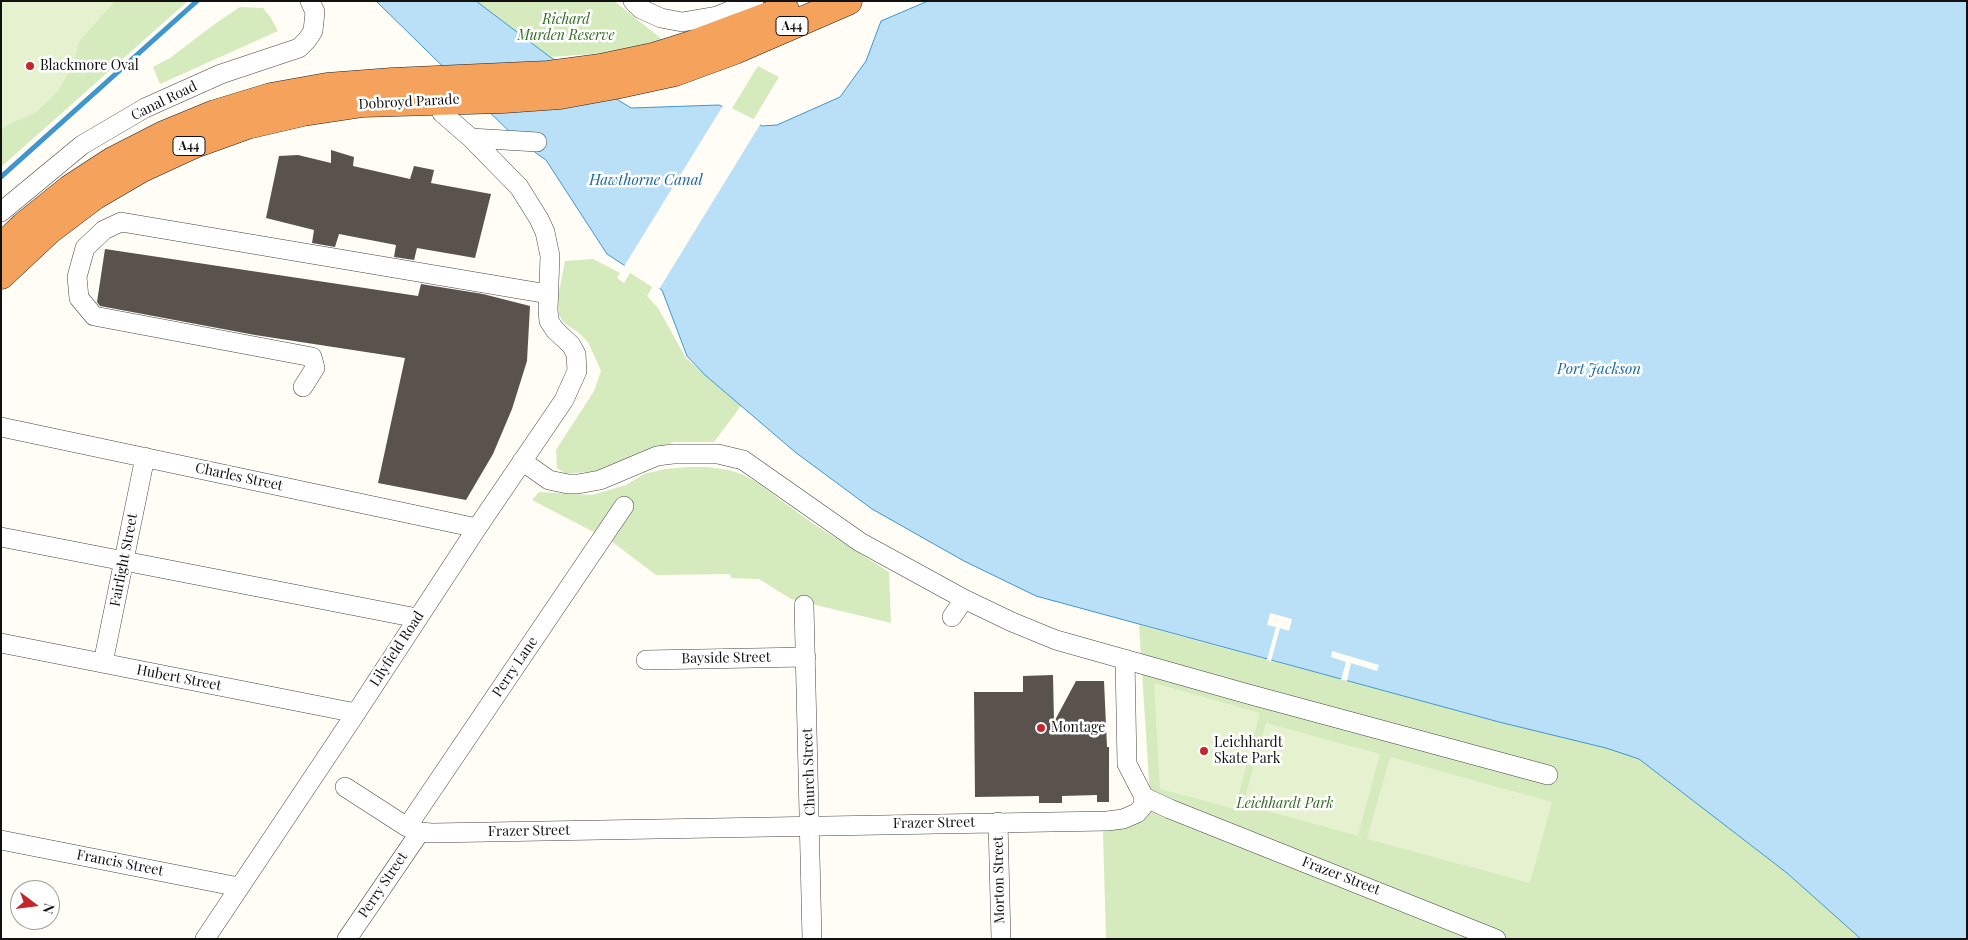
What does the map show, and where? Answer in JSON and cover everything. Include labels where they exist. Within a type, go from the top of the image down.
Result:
[{"type":"highway","name":"Dobroyd Parade","points":[[1,248],[24,226],[70,190],[113,161],[164,135],[215,114],[271,97],[327,87],[548,75],[592,69],[653,57],[691,46],[806,1]]},
{"type":"highway","name":"Dobroyd Parade","points":[[1,275],[49,230],[94,196],[142,168],[194,144],[247,125],[303,112],[363,103],[560,95],[675,72],[735,50],[848,1]]},
{"type":"street","name":"Canal Road","points":[[1,212],[82,145],[145,108],[221,74],[299,48],[313,31],[314,12],[310,1]]},
{"type":"street","points":[[637,5],[661,18],[682,22],[717,16],[754,1]]},
{"type":"street","points":[[303,387],[314,368],[312,356],[94,316],[79,298],[77,277],[85,248],[104,230],[121,222],[548,294],[550,256],[545,232],[539,219],[519,187],[471,138],[442,113]]},
{"type":"street","points":[[471,138],[537,142]]},
{"type":"street","name":"Lilyfield Road","points":[[205,939],[572,385],[577,371],[576,354],[571,345],[555,330],[549,321],[548,294]]},
{"type":"street","name":"Charles Street","points":[[1,427],[476,528]]},
{"type":"street","points":[[522,461],[549,480],[578,484],[600,480],[658,456],[718,454],[743,460],[860,542],[964,599],[1056,640],[1548,775]]},
{"type":"street","name":"Fairlight Street","points":[[103,664],[145,457]]},
{"type":"street","name":"Perry Lane","points":[[413,830],[624,506]]},
{"type":"street","points":[[1,537],[416,618]]},
{"type":"street","points":[[952,617],[964,599]]},
{"type":"street","name":"Church Street","points":[[804,606],[811,826],[812,939]]},
{"type":"street","name":"Hubert Street","points":[[1,644],[356,712]]},
{"type":"street","name":"Bayside Street","points":[[646,660],[806,657]]},
{"type":"street","points":[[1125,659],[1127,764],[1144,797]]},
{"type":"street","points":[[345,787],[413,830]]},
{"type":"street","name":"Frazer Street","points":[[413,830],[442,833],[998,822],[1107,822],[1123,819],[1137,813],[1143,806],[1144,797],[1496,939]]},
{"type":"street","name":"Morton Street","points":[[998,822],[1001,939]]},
{"type":"street","name":"Perry Street","points":[[347,939],[413,830]]},
{"type":"street","name":"Francis Street","points":[[1,840],[239,887]]},
{"type":"green space","points":[[1,1],[188,1],[1,167]]},
{"type":"green space","name":"Blackmore Oval","points":[[1,1],[115,1],[79,42],[74,63],[58,91],[35,113],[7,125],[1,131]]},
{"type":"green space","name":"Richard Murden Reserve","points":[[476,1],[614,1],[663,40],[605,53],[550,57]]},
{"type":"green space","points":[[240,7],[263,8],[278,31],[160,84],[153,67],[170,58]]},
{"type":"green space","points":[[758,66],[779,77],[647,296],[658,308],[686,358],[741,406],[714,442],[674,442],[598,471],[566,474],[557,468],[556,450],[594,391],[601,371],[588,342],[578,332],[564,323],[559,315],[558,297],[565,261],[593,259],[620,273],[617,278],[624,283]]},
{"type":"green space","points":[[689,467],[729,470],[744,475],[812,523],[889,572],[891,623],[791,599],[759,579],[731,578],[730,574],[656,575],[611,541],[532,500],[539,492],[592,495],[626,485],[644,474],[665,469]]},
{"type":"green space","name":"Leichhardt Park","points":[[1139,625],[1499,722],[1606,748],[1639,759],[1787,873],[1861,939],[1106,939],[1103,832],[1105,828],[1142,819],[1151,813]]},
{"type":"green space","name":"Leichhardt Skate Park","points":[[1154,683],[1260,713],[1235,809],[1160,789]]},
{"type":"green space","points":[[1266,723],[1380,754],[1358,836],[1243,804]]},
{"type":"green space","points":[[1390,757],[1552,802],[1530,883],[1367,839]]},
{"type":"water","name":"Port Jackson","points":[[376,1],[476,1],[550,57],[631,108],[719,105],[762,126],[777,125],[840,97],[866,61],[881,21],[928,1],[1967,1],[1967,939],[1861,939],[1787,873],[1639,759],[1606,748],[1499,722],[1036,596],[964,561],[872,509],[795,452],[705,375],[687,356],[662,290],[607,254],[546,160],[519,141]]},
{"type":"pier","points":[[724,104],[761,123],[658,291],[623,268]]},
{"type":"pier","points":[[1270,613],[1292,619],[1289,631],[1280,628],[1271,661],[1267,660],[1276,627],[1267,625]]},
{"type":"pier","points":[[1332,651],[1379,665],[1377,671],[1351,663],[1347,681],[1341,680],[1346,662],[1331,657]]},
{"type":"building","points":[[331,150],[354,157],[353,166],[410,179],[414,166],[434,170],[431,183],[491,194],[475,258],[417,248],[414,260],[394,257],[396,245],[339,234],[335,247],[312,243],[314,230],[266,218],[279,156],[298,155],[331,163]]},
{"type":"building","points":[[105,249],[418,296],[421,284],[483,294],[530,306],[527,361],[512,409],[493,454],[466,500],[378,483],[405,358],[255,335],[100,306],[97,302]]},
{"type":"building","name":"Montage","points":[[1053,675],[1054,722],[1076,681],[1104,681],[1107,747],[1109,747],[1109,802],[1097,802],[1097,795],[1062,796],[1062,803],[1039,803],[1039,796],[975,797],[974,692],[1023,692],[1023,676]]},
{"type":"waterway","points":[[1,177],[197,1]]},
{"type":"place","name":"Blackmore Oval","points":[[30,66]]},
{"type":"place","name":"Montage","points":[[1041,728]]},
{"type":"place","name":"Leichhardt Skate Park","points":[[1204,751]]},
{"type":"water label","name":"Hawthorne Canal","points":[[646,180]]}]
